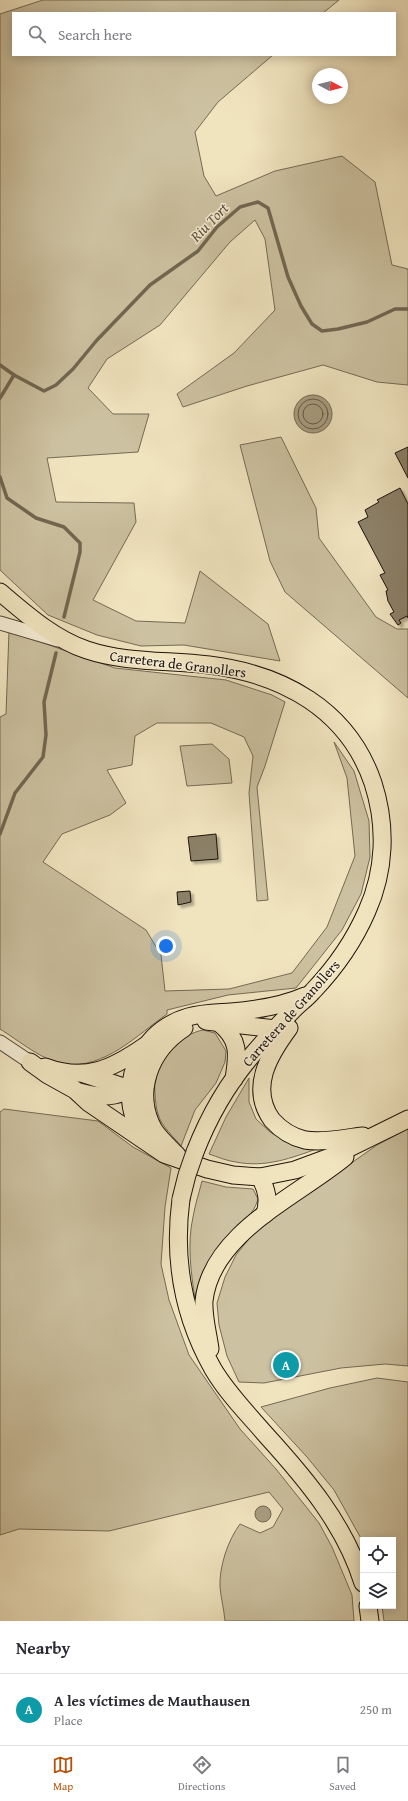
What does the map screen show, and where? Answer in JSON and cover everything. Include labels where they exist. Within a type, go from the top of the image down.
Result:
[{"type":"main road","name":"Carretera de Granollers","points":[[1,597],[38,623],[69,642],[86,650],[116,657],[210,665],[234,669],[270,679],[308,698],[336,721],[348,736],[365,765],[376,795],[381,823],[381,868],[367,912],[344,953],[312,992],[253,1054],[234,1078],[213,1112],[189,1156],[187,1175],[181,1199],[178,1246],[182,1286],[192,1324],[213,1369],[230,1392],[305,1479],[327,1509],[346,1542],[360,1576]]},
{"type":"main road","points":[[84,1074],[99,1071],[116,1064],[145,1046],[157,1033],[173,1023],[190,1016],[273,1006],[290,1002],[312,992]]},
{"type":"main road","points":[[312,992],[276,1045],[266,1064],[263,1076],[263,1102],[268,1114],[285,1132],[294,1137],[304,1140],[319,1141],[371,1137]]},
{"type":"main road","points":[[75,1090],[92,1096],[101,1097],[130,1090],[138,1082],[145,1062],[178,1032],[192,1023],[208,1021],[276,1029]]},
{"type":"main road","points":[[218,1022],[229,1032],[236,1047],[234,1078]]},
{"type":"main road","points":[[151,1137],[149,1118],[145,1105],[146,1082],[156,1055],[165,1043]]},
{"type":"main road","points":[[130,1090],[134,1070],[145,1046]]},
{"type":"main road","points":[[30,1062],[75,1090],[89,1103],[189,1156],[207,1169],[226,1174],[260,1177],[296,1170],[333,1156],[408,1119]]},
{"type":"main road","points":[[30,1062],[50,1069],[84,1074],[130,1090],[138,1100],[151,1137]]},
{"type":"main road","points":[[213,1369],[204,1314],[206,1291],[214,1270],[227,1250],[240,1234],[265,1214],[336,1164],[371,1137]]},
{"type":"main road","points":[[260,1177],[267,1194],[268,1204],[265,1214]]},
{"type":"main road","points":[[368,1609],[370,1621]]},
{"type":"street","points":[[0,623],[69,642]]},
{"type":"street","points":[[0,1042],[30,1062]]},
{"type":"shaded area","points":[[43,0],[339,0],[324,12],[12,12],[12,56],[272,56],[218,102],[195,132],[204,176],[216,196],[275,171],[342,156],[375,182],[392,265],[408,269],[408,385],[377,382],[323,365],[247,386],[183,407],[177,394],[234,353],[275,310],[265,239],[255,220],[230,242],[160,325],[107,359],[88,388],[113,414],[149,414],[138,452],[47,458],[56,502],[134,503],[136,522],[93,600],[136,621],[185,623],[200,571],[268,624],[280,661],[184,645],[141,646],[97,635],[48,615],[0,570],[0,14]]},
{"type":"shaded area","points":[[281,437],[316,508],[319,538],[376,617],[397,629],[408,629],[408,698],[285,592],[270,561],[240,445]]},
{"type":"shaded area","points":[[9,631],[115,668],[226,680],[272,695],[285,702],[257,787],[268,900],[257,901],[249,793],[253,756],[244,737],[211,723],[157,723],[135,736],[132,765],[107,770],[126,803],[110,815],[62,834],[43,862],[146,930],[161,955],[165,991],[229,989],[292,973],[327,927],[355,856],[347,778],[334,742],[354,771],[369,821],[370,857],[361,894],[342,930],[296,988],[228,995],[167,1010],[167,1014],[120,1049],[94,1061],[80,1064],[65,1064],[49,1059],[31,1050],[0,1029],[0,717],[6,714]]},
{"type":"shaded area","points":[[212,744],[229,759],[232,783],[187,786],[180,746]]},
{"type":"shaded area","points":[[203,1030],[215,1033],[226,1051],[225,1062],[216,1083],[195,1110],[181,1146],[165,1127],[157,1110],[155,1099],[156,1076],[165,1058],[176,1045],[195,1032]]},
{"type":"shaded area","points":[[249,1078],[249,1102],[256,1119],[270,1132],[292,1145],[319,1148],[278,1161],[257,1164],[247,1164],[222,1159],[209,1154],[226,1117]]},
{"type":"shaded area","points":[[4,1109],[98,1121],[133,1147],[171,1168],[165,1207],[161,1264],[169,1300],[189,1355],[240,1429],[276,1469],[319,1523],[332,1547],[352,1595],[354,1621],[225,1621],[220,1579],[225,1554],[240,1524],[260,1533],[273,1527],[283,1509],[269,1492],[109,1531],[19,1529],[0,1535],[0,1112]]},
{"type":"shaded area","points":[[408,1129],[408,1366],[385,1364],[341,1368],[264,1383],[239,1382],[227,1356],[219,1325],[217,1303],[225,1277],[236,1255],[256,1230],[377,1145]]},
{"type":"shaded area","points":[[202,1181],[226,1187],[253,1189],[258,1199],[251,1213],[232,1233],[208,1263],[200,1281],[195,1299],[191,1268],[190,1237],[194,1212]]},
{"type":"shaded area","points":[[377,1378],[408,1382],[408,1621],[384,1621],[382,1609],[396,1609],[396,1537],[360,1537],[334,1490],[307,1457],[261,1407],[330,1388]]},
{"type":"water","points":[[309,395],[317,395],[324,398],[329,403],[332,414],[329,425],[324,430],[317,433],[309,433],[302,430],[297,425],[294,418],[294,410],[297,403],[302,398]]},
{"type":"water","points":[[263,1506],[269,1508],[271,1514],[269,1520],[263,1522],[257,1520],[255,1514],[257,1508]]},
{"type":"building","points":[[408,447],[408,478],[395,453]]},
{"type":"building","points":[[400,488],[408,504],[408,618],[407,616],[399,620],[401,623],[398,625],[390,614],[394,612],[388,601],[386,591],[388,590],[380,575],[385,573],[358,522],[368,517],[365,510],[379,502],[377,500]]},
{"type":"building","points":[[216,834],[218,859],[191,861],[188,837]]},
{"type":"building","points":[[190,891],[191,902],[178,905],[177,892]]},
{"type":"waterway","name":"Riu Tort","points":[[0,365],[14,375],[44,391],[56,385],[73,369],[97,340],[150,285],[198,251],[217,227],[240,207],[258,202],[268,208],[288,277],[301,306],[312,324],[322,331],[338,329],[367,322],[395,309],[408,309]]},
{"type":"waterway","points":[[0,398],[14,375]]},
{"type":"waterway","points":[[0,477],[7,498],[36,518],[64,527],[80,543],[80,552],[64,617]]},
{"type":"waterway","points":[[0,834],[15,793],[43,757],[46,735],[44,702],[56,653]]},
{"type":"place","name":"A les víctimes de Mauthausen","points":[[286,1365]]}]
